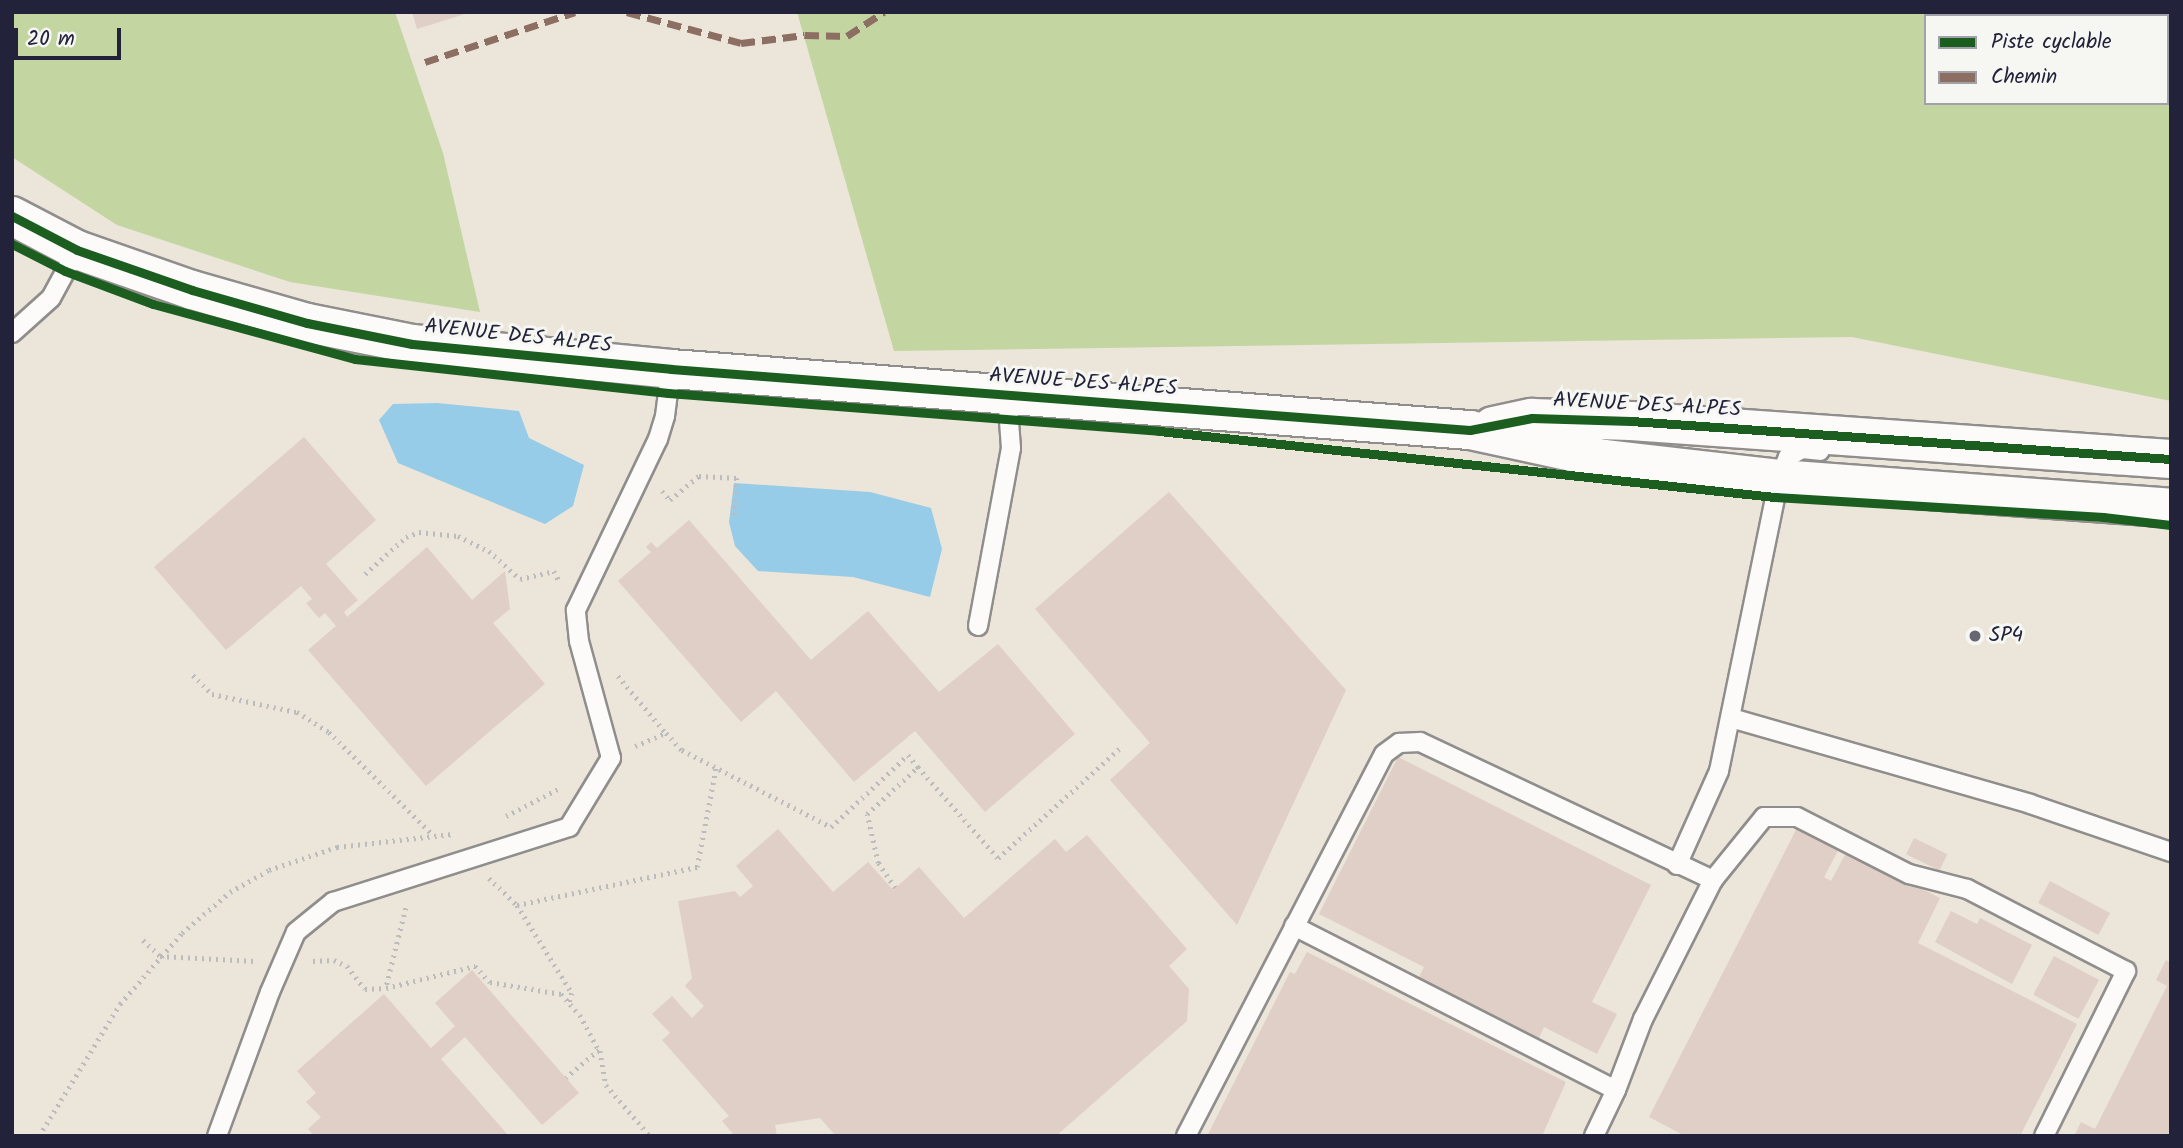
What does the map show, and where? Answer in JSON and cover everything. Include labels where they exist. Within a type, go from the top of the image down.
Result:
[{"type":"main road","name":"AVENUE DES ALPES","points":[[12,216],[77,250],[192,290],[333,328],[412,344],[671,369],[1470,430],[1604,459],[1779,479],[2171,508]]},
{"type":"main road","name":"AVENUE DES ALPES","points":[[1470,430],[1545,418],[1706,425],[2171,460]]},
{"type":"lane","points":[[12,333],[51,298],[77,250]]},
{"type":"lane","points":[[218,1136],[270,992],[296,932],[333,902],[569,827],[611,758],[579,641],[576,610],[658,439],[665,416],[671,369]]},
{"type":"lane","points":[[978,626],[1010,447],[1007,395]]},
{"type":"lane","points":[[1677,865],[1719,771],[1779,479],[1788,457],[1802,449],[1977,464],[2023,448]]},
{"type":"lane","points":[[1731,718],[2030,803],[2171,852]]},
{"type":"lane","points":[[1186,1136],[1384,754],[1399,743],[1420,742],[1713,880]]},
{"type":"lane","points":[[1598,1134],[1643,1019],[1713,880],[1764,817],[1797,817],[1909,874],[1967,889],[2126,971],[2044,1136]]},
{"type":"lane","points":[[1294,926],[1616,1090]]},
{"type":"path","points":[[365,574],[406,537],[419,532],[458,536],[489,551],[520,579],[554,571],[577,615]]},
{"type":"path","points":[[612,671],[666,733]]},
{"type":"path","points":[[193,675],[212,694],[297,712],[329,732],[432,834]]},
{"type":"path","points":[[895,888],[878,863],[867,814],[918,767],[998,858],[1120,748]]},
{"type":"path","points":[[517,905],[697,867],[716,767]]},
{"type":"path","points":[[478,856],[483,872],[517,905],[572,993],[569,1003]]},
{"type":"path","points":[[414,877],[386,988],[475,966],[490,982],[561,994],[587,1025],[599,1050],[606,1085],[650,1136]]},
{"type":"path","points":[[566,1078],[599,1050]]},
{"type":"green space","points":[[12,12],[395,12],[443,153],[480,312],[290,282],[117,225],[12,157]]},
{"type":"green space","points":[[797,12],[2171,12],[2171,401],[1852,337],[894,351]]},
{"type":"water","points":[[437,403],[519,411],[529,438],[584,465],[573,506],[545,524],[398,463],[379,420],[393,404]]},
{"type":"water","points":[[734,483],[870,492],[931,508],[942,549],[930,597],[853,577],[758,571],[735,546],[729,522]]},
{"type":"building","points":[[412,12],[468,12],[468,13],[417,29]]},
{"type":"building","points":[[304,437],[376,520],[326,564],[358,600],[344,612],[347,617],[427,547],[472,600],[505,571],[510,609],[493,623],[545,684],[426,786],[308,650],[336,626],[325,613],[319,618],[306,603],[312,599],[301,586],[226,650],[154,567]]},
{"type":"building","points":[[1169,492],[1346,690],[1237,925],[1110,780],[1150,743],[1035,609]]},
{"type":"building","points":[[689,520],[811,660],[868,611],[939,692],[998,644],[1075,734],[985,812],[915,731],[854,782],[776,691],[741,722],[618,581],[651,552],[646,547],[651,542],[657,548]]},
{"type":"building","points":[[1398,757],[1651,885],[1592,1002],[1617,1014],[1597,1054],[1544,1027],[1539,1038],[1419,977],[1424,967],[1319,914]]},
{"type":"building","points":[[1798,826],[1840,847],[1824,877],[1831,881],[1847,851],[1940,898],[1918,943],[2077,1024],[2020,1136],[1685,1136],[1649,1117]]},
{"type":"building","points":[[778,829],[833,892],[868,862],[893,890],[919,867],[964,918],[1055,839],[1066,852],[1087,835],[1187,949],[1169,966],[1189,989],[1187,1021],[1056,1136],[836,1136],[820,1118],[775,1125],[777,1136],[735,1136],[722,1121],[729,1116],[662,1040],[670,1033],[652,1014],[672,996],[692,1018],[704,1006],[685,986],[692,978],[678,901],[735,891],[740,897],[753,886],[736,866]]},
{"type":"building","points":[[1914,838],[1947,854],[1939,870],[1906,854]]},
{"type":"building","points":[[2050,881],[2110,913],[2098,935],[2038,903]]},
{"type":"building","points":[[1951,911],[1977,924],[1980,918],[2032,945],[2012,984],[1935,942]]},
{"type":"building","points":[[1307,952],[1566,1082],[1542,1136],[1207,1136],[1290,972],[1295,974]]},
{"type":"building","points":[[2054,956],[2099,980],[2078,1019],[2033,995]]},
{"type":"building","points":[[2166,960],[2171,963],[2171,1136],[2074,1136],[2081,1122],[2095,1129],[2167,986],[2156,980]]},
{"type":"building","points":[[472,970],[579,1093],[542,1125],[465,1037],[441,1059],[509,1136],[314,1136],[308,1129],[321,1117],[306,1102],[316,1093],[297,1071],[384,994],[431,1048],[455,1026],[435,1003]]},
{"type":"marked path","points":[[425,62],[575,12]]},
{"type":"marked path","points":[[627,12],[741,43],[805,35],[847,36],[884,12]]},
{"type":"cycle path","points":[[12,216],[77,250],[192,290],[307,323],[412,344],[671,369],[1470,430],[1532,418],[1631,421],[2171,459]]},
{"type":"cycle path","points":[[12,244],[65,271],[153,304],[355,359],[668,393],[1159,431],[1775,497],[2103,517],[2171,525]]},
{"type":"place","name":"SP4","points":[[1975,636]]}]
